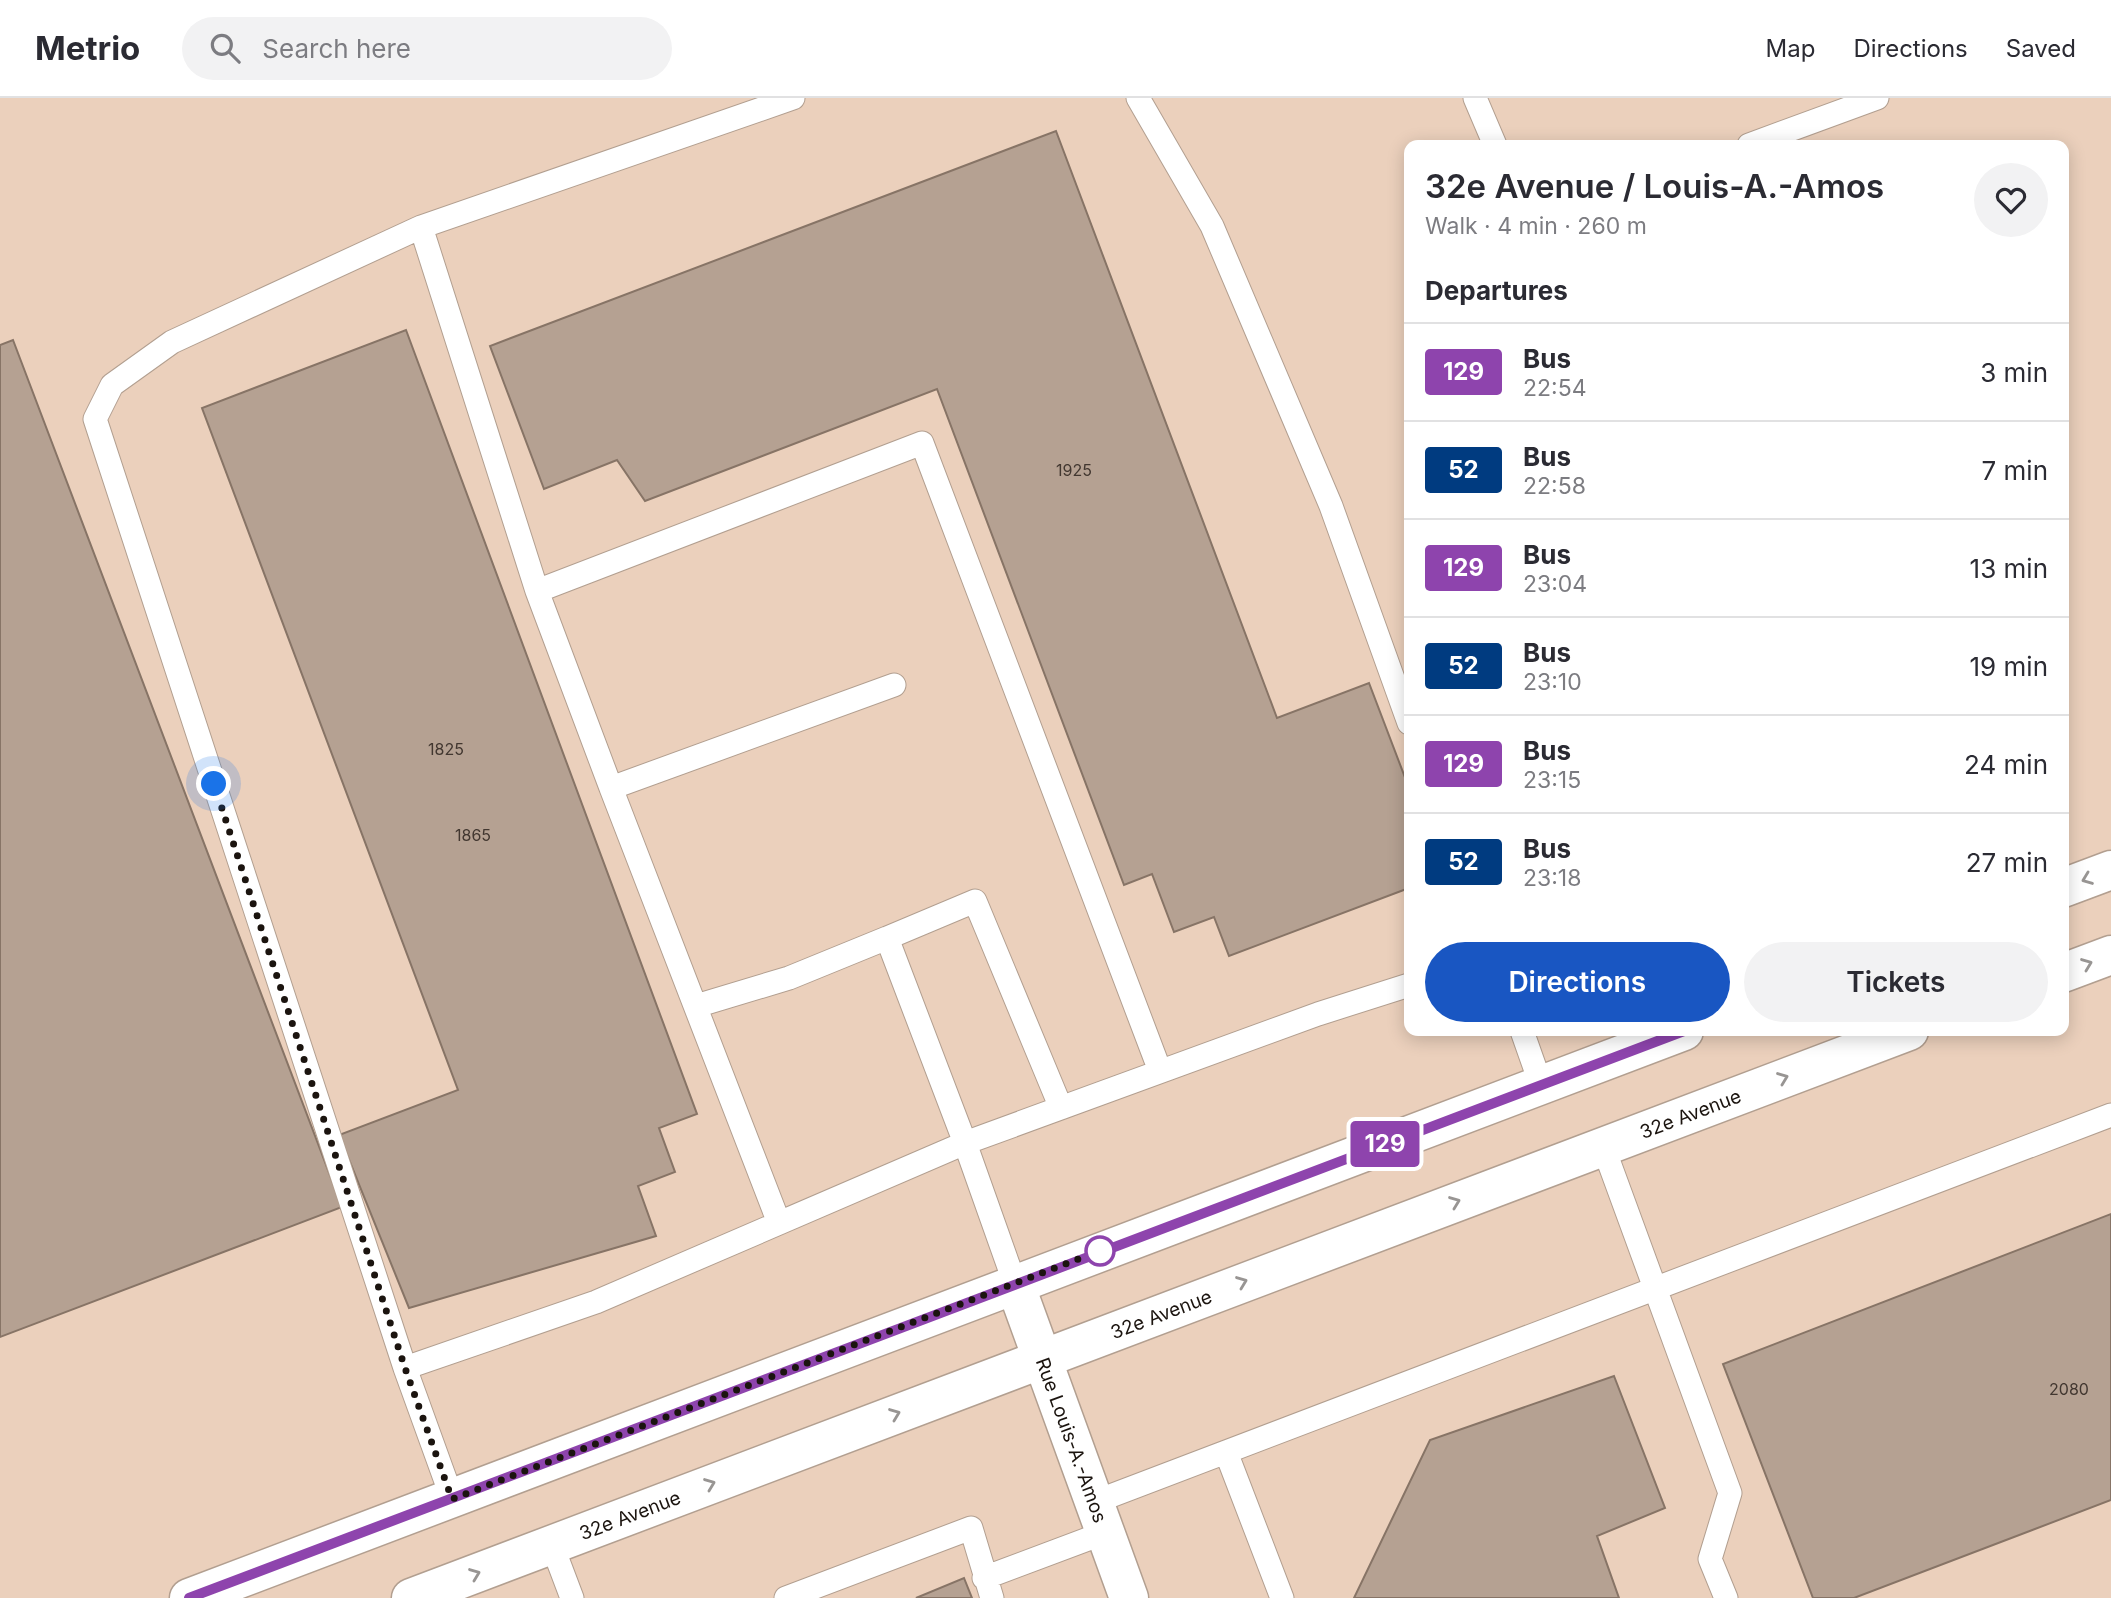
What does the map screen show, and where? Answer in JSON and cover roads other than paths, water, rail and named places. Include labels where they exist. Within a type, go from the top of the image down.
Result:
[{"type":"street","points":[[2069,886],[2111,870]]},
{"type":"street","points":[[2069,970],[2111,954]]},
{"type":"street","points":[[189,1598],[1671,1036]]},
{"type":"street","name":"32e Avenue","points":[[411,1598],[1896,1036]]},
{"type":"street","name":"Rue Louis-A.-Amos","points":[[1015,1284],[1129,1598]]},
{"type":"lane","points":[[452,1499],[405,1368],[95,419],[112,385],[172,342],[421,227],[793,98]]},
{"type":"lane","points":[[1139,98],[1212,226],[1331,506],[1404,709]]},
{"type":"lane","points":[[1475,98],[1493,140]]},
{"type":"lane","points":[[1763,140],[1877,98]]},
{"type":"lane","points":[[421,227],[537,591],[779,1223]]},
{"type":"lane","points":[[537,591],[922,443],[1160,1071]]},
{"type":"lane","points":[[611,788],[894,685]]},
{"type":"lane","points":[[696,1006],[789,978],[975,901],[1061,1108]]},
{"type":"lane","points":[[887,938],[1015,1284]]},
{"type":"lane","points":[[405,1368],[596,1302],[965,1143],[1160,1071],[1404,987]]},
{"type":"lane","points":[[1524,1036],[1541,1085]]},
{"type":"lane","points":[[786,1598],[971,1528],[988,1588],[1098,1518],[1226,1452],[2111,1115]]},
{"type":"lane","points":[[1604,1146],[1730,1493],[1710,1559],[1726,1598]]},
{"type":"lane","points":[[1226,1452],[1282,1598]]},
{"type":"lane","points":[[552,1545],[572,1598]]}]
